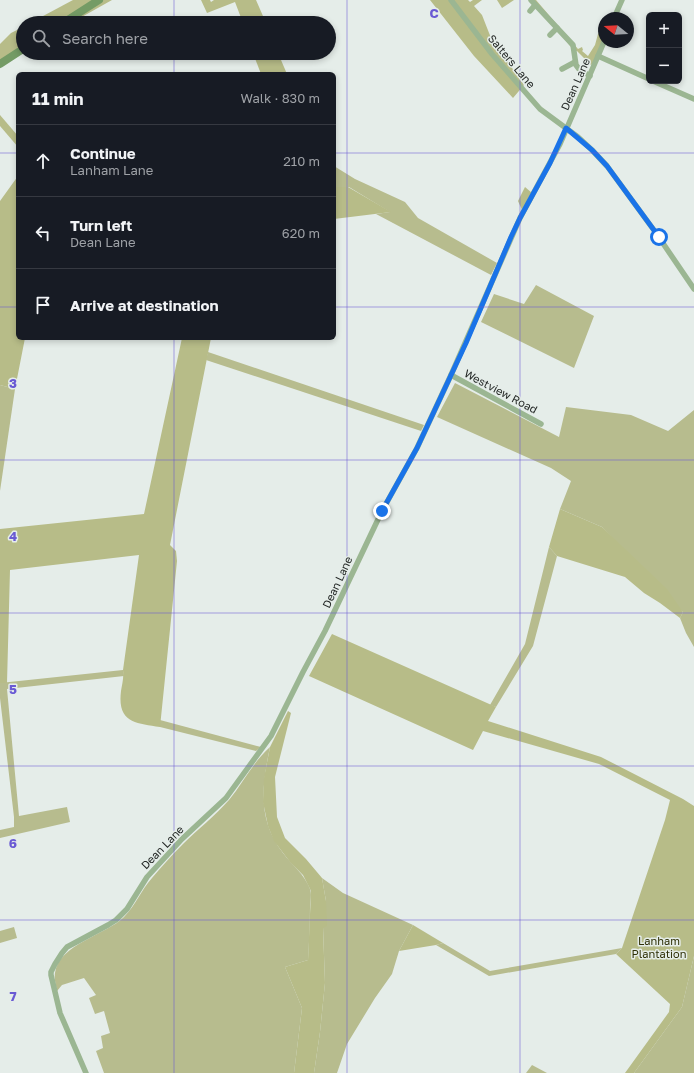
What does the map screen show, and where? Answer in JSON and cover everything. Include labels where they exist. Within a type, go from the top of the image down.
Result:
[{"type":"main road","points":[[74,16],[99,0]]},
{"type":"main road","points":[[0,64],[16,54]]},
{"type":"street","name":"Salters Lane","points":[[451,0],[492,54],[540,109],[592,150],[607,166],[659,237],[694,289]]},
{"type":"street","points":[[617,12],[622,0]]},
{"type":"street","points":[[530,11],[533,2],[573,45],[575,62],[579,69],[590,76]]},
{"type":"street","points":[[550,35],[557,28]]},
{"type":"street","name":"Dean Lane","points":[[86,1073],[60,1013],[51,975],[55,964],[62,952],[67,947],[116,920],[127,909],[147,877],[182,839],[226,798],[267,743],[325,631],[382,511],[417,448],[452,375],[511,237],[550,163],[601,48]]},
{"type":"street","points":[[598,56],[646,78]]},
{"type":"street","points":[[562,69],[575,62]]},
{"type":"street","points":[[660,84],[694,99]]},
{"type":"street","name":"Westview Road","points":[[452,375],[541,424]]},
{"type":"green space","points":[[73,0],[112,0],[83,16],[43,16]]},
{"type":"green space","points":[[201,0],[210,0],[211,2],[214,0],[256,0],[263,16],[240,16],[235,2],[207,13]]},
{"type":"green space","points":[[430,0],[468,0],[470,2],[473,0],[482,0],[474,6],[482,15],[491,38],[524,85],[513,98],[474,56]]},
{"type":"green space","points":[[497,0],[514,0],[502,8]]},
{"type":"green space","points":[[534,0],[536,0],[578,49],[582,47],[582,51],[588,56],[595,45],[598,34],[598,48],[600,48],[594,63],[591,65],[577,51],[574,51]]},
{"type":"green space","points":[[16,30],[16,55],[0,64],[0,44],[11,33]]},
{"type":"green space","points":[[256,60],[281,60],[286,72],[260,72]]},
{"type":"green space","points":[[0,115],[16,134],[16,145],[0,126]]},
{"type":"green space","points":[[336,167],[355,179],[405,202],[418,218],[497,263],[491,275],[376,214],[390,212],[349,187],[336,187]]},
{"type":"green space","points":[[16,179],[16,340],[25,340],[15,389],[0,385],[0,201]]},
{"type":"green space","points":[[336,187],[348,187],[391,212],[336,219]]},
{"type":"green space","points":[[525,187],[532,193],[522,210],[518,201]]},
{"type":"green space","points":[[536,285],[594,316],[574,368],[481,322],[494,294],[524,304]]},
{"type":"green space","points":[[182,340],[211,340],[170,545],[176,551],[177,561],[160,727],[130,720],[122,710],[121,702],[123,670],[139,555],[10,570],[7,683],[0,683],[0,529],[144,514]]},
{"type":"green space","points":[[208,352],[424,425],[421,431],[206,360]]},
{"type":"green space","points":[[455,383],[559,437],[566,407],[631,415],[668,431],[694,410],[694,647],[680,618],[683,612],[602,527],[560,509],[571,481],[551,468],[437,417]]},
{"type":"green space","points":[[0,385],[15,389],[0,491]]},
{"type":"green space","points":[[560,509],[602,527],[667,589],[683,612],[680,618],[644,593],[625,577],[557,556],[549,547]]},
{"type":"green space","points":[[549,547],[557,556],[533,646],[496,707],[490,705],[525,644]]},
{"type":"green space","name":"Lanham Plantation","points":[[332,634],[496,707],[488,721],[601,757],[694,806],[694,956],[682,1007],[634,1073],[625,1073],[669,1012],[670,1004],[616,954],[622,948],[665,820],[670,800],[599,764],[483,731],[473,750],[309,676]]},
{"type":"green space","points":[[123,670],[124,676],[7,689],[19,816],[67,807],[70,822],[0,838],[0,830],[14,827],[14,817],[0,698],[0,683]]},
{"type":"green space","points":[[288,711],[291,713],[275,777],[277,817],[285,838],[322,878],[326,901],[327,926],[323,928],[325,983],[314,1073],[294,1073],[302,1008],[285,967],[308,960],[311,891],[303,875],[290,862],[274,841],[268,826],[263,802],[264,778],[270,747]]},
{"type":"green space","points":[[160,720],[261,747],[256,751],[160,727]]},
{"type":"green space","points":[[270,747],[265,775],[265,815],[275,840],[283,853],[305,879],[311,893],[308,960],[285,967],[302,1008],[294,1073],[104,1073],[96,1051],[103,1048],[101,1036],[110,1033],[104,1011],[95,1014],[89,998],[96,995],[84,978],[62,985],[57,991],[55,973],[58,963],[74,947],[124,917],[132,908],[148,883],[171,856],[229,800],[258,759]]},
{"type":"green space","points":[[322,878],[343,893],[413,925],[399,951],[392,974],[375,998],[347,1044],[337,1073],[314,1073],[325,983],[323,927],[326,901]]},
{"type":"green space","points":[[413,925],[443,943],[399,951]]},
{"type":"green space","points":[[14,927],[17,938],[0,943],[0,931]]},
{"type":"green space","points":[[443,943],[490,971],[622,948],[616,954],[489,976],[436,945]]},
{"type":"green space","points":[[694,956],[694,1073],[634,1073],[682,1007]]},
{"type":"green space","points":[[532,1065],[547,1073],[526,1073]]},
{"type":"route","points":[[382,511],[417,448],[452,375],[511,237],[560,144],[566,128],[578,137],[607,166],[659,237]]}]
